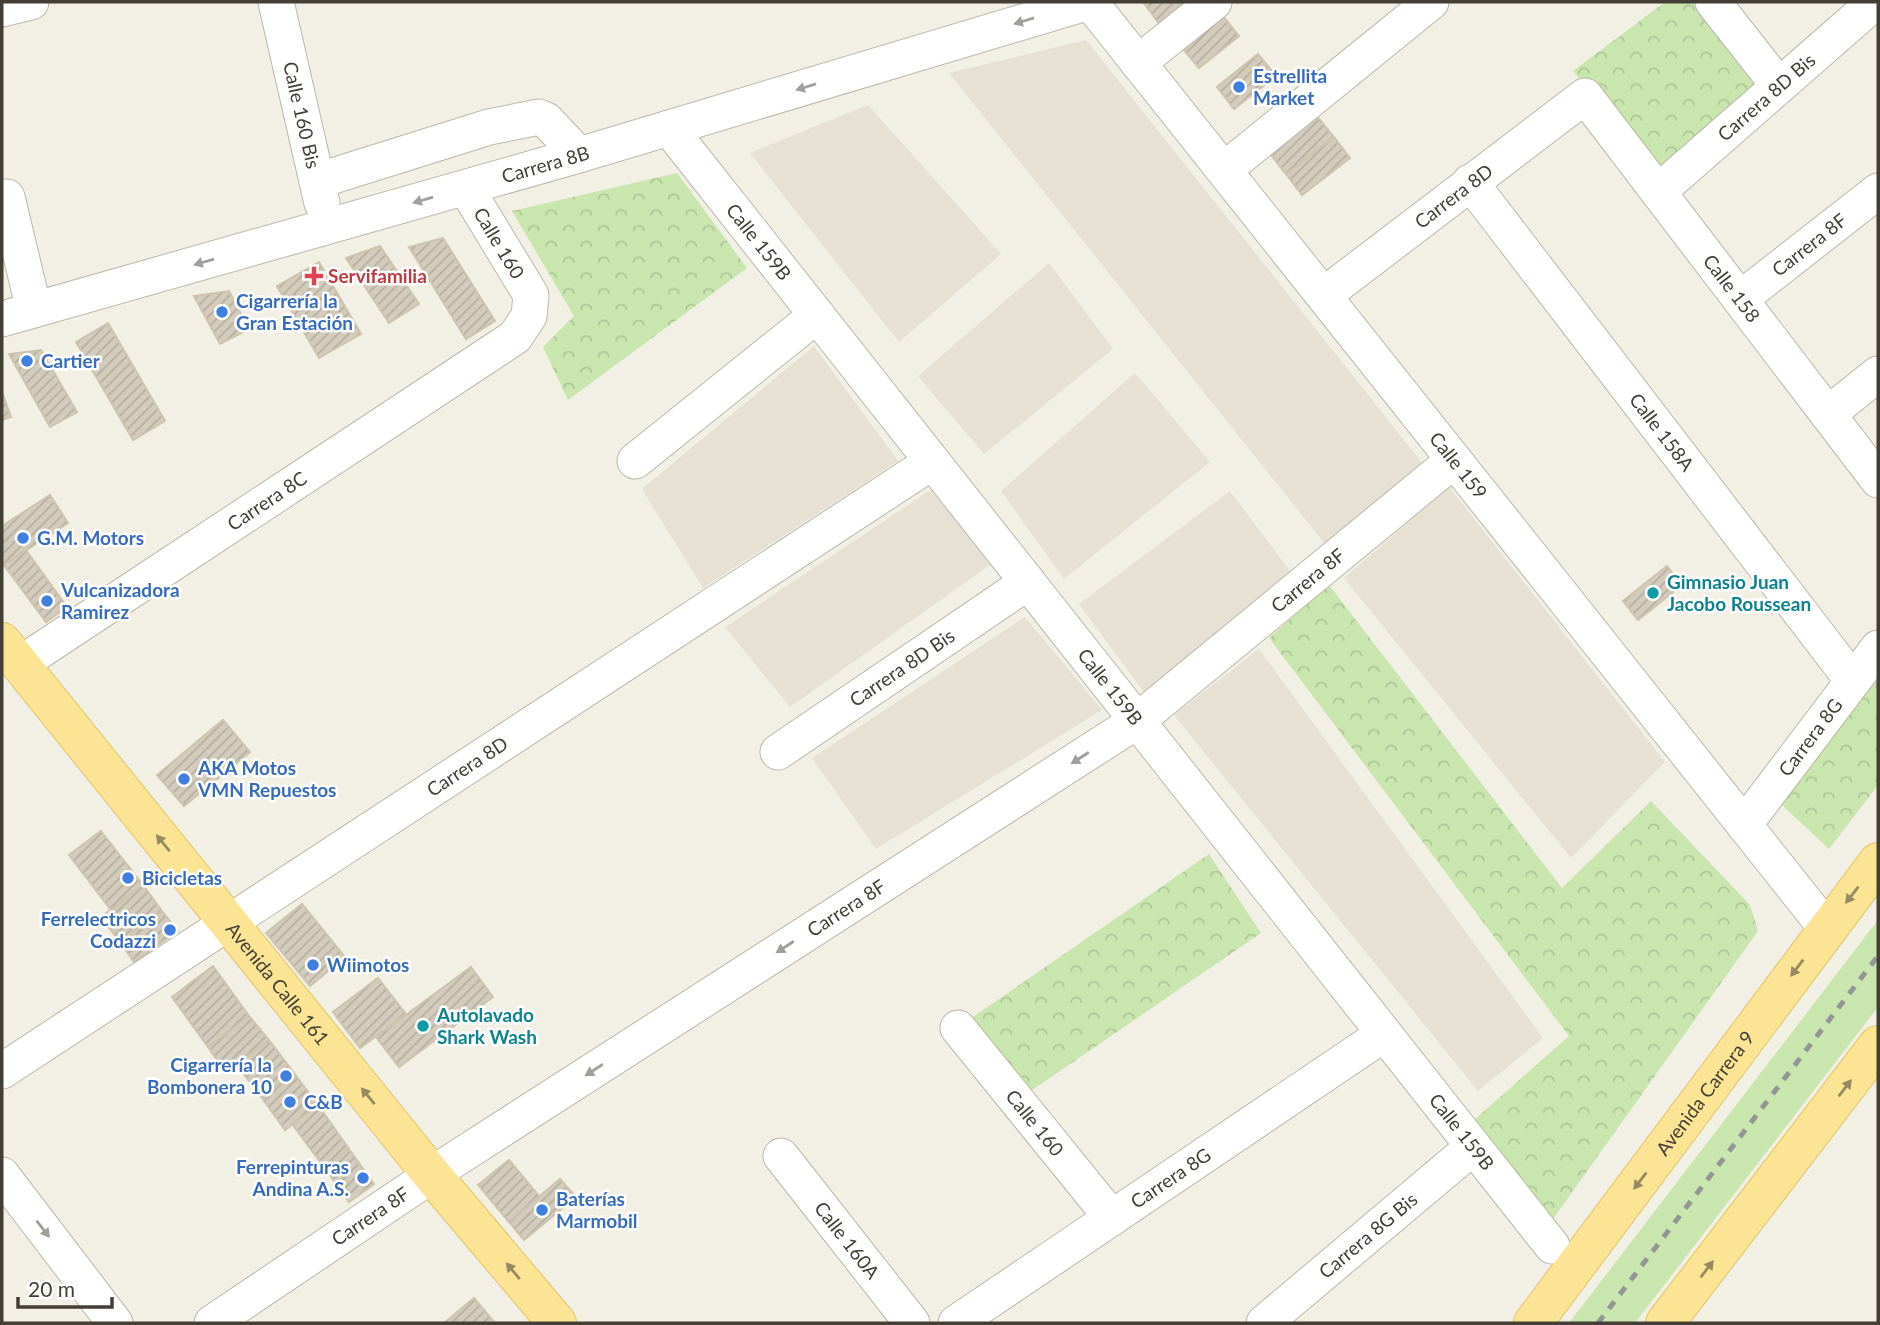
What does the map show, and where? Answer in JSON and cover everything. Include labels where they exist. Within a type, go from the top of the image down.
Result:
[{"type":"main road","name":"Avenida Calle 161","points":[[11,653],[432,1175],[557,1323]]},
{"type":"main road","name":"Avenida Carrera 9","points":[[1533,1323],[1878,862]]},
{"type":"main road","points":[[1665,1323],[1878,1045]]},
{"type":"street","points":[[2,9],[31,2]]},
{"type":"street","name":"Calle 160 Bis","points":[[276,2],[330,227]]},
{"type":"street","name":"Calle 159","points":[[1090,2],[1827,929]]},
{"type":"street","name":"Carrera 8B","points":[[18,315],[466,188],[1090,2]]},
{"type":"street","points":[[1138,62],[1214,2]]},
{"type":"street","points":[[1224,170],[1431,2]]},
{"type":"street","points":[[1713,2],[1779,86]]},
{"type":"street","name":"Carrera 8D Bis","points":[[1658,192],[1875,2]]},
{"type":"street","name":"Calle 158","points":[[1585,96],[1878,480]]},
{"type":"street","name":"Carrera 8D","points":[[1324,295],[1585,96]]},
{"type":"street","points":[[317,181],[489,127],[539,117],[546,120],[579,155]]},
{"type":"street","name":"Calle 159B","points":[[669,128],[1552,1246]]},
{"type":"street","name":"Calle 158A","points":[[1470,182],[1853,681]]},
{"type":"street","name":"Calle 160","points":[[466,188],[531,295],[529,316],[516,337]]},
{"type":"street","name":"Carrera 8F","points":[[1740,299],[1878,191]]},
{"type":"street","points":[[8,197],[18,315]]},
{"type":"street","points":[[635,461],[817,315]]},
{"type":"street","name":"Carrera 8C","points":[[11,653],[516,337]]},
{"type":"street","points":[[1828,414],[1878,374]]},
{"type":"street","name":"Carrera 8F","points":[[212,1323],[432,1175],[1137,721],[1454,460]]},
{"type":"street","name":"Carrera 8D","points":[[2,1071],[932,461]]},
{"type":"street","name":"Carrera 8D Bis","points":[[778,752],[1028,582]]},
{"type":"street","name":"Carrera 8G","points":[[1744,825],[1878,648]]},
{"type":"street","name":"Calle 160","points":[[958,1028],[1112,1218]]},
{"type":"street","name":"Carrera 8G","points":[[956,1323],[1384,1034]]},
{"type":"street","name":"Carrera 8G Bis","points":[[1264,1323],[1473,1146]]},
{"type":"street","name":"Calle 160A","points":[[781,1156],[912,1323]]},
{"type":"street","points":[[2,1175],[116,1323]]},
{"type":"shaded area","points":[[1086,40],[1423,464],[1326,545],[949,73]]},
{"type":"shaded area","points":[[868,105],[1001,254],[899,342],[750,153]]},
{"type":"shaded area","points":[[1049,263],[1113,349],[984,454],[918,376]]},
{"type":"shaded area","points":[[814,346],[898,461],[703,588],[642,489]]},
{"type":"shaded area","points":[[1135,373],[1210,462],[1064,579],[1001,491]]},
{"type":"shaded area","points":[[1449,487],[1665,762],[1571,858],[1344,578]]},
{"type":"shaded area","points":[[932,489],[990,565],[790,707],[725,627]]},
{"type":"shaded area","points":[[1230,491],[1293,575],[1146,695],[1079,604]]},
{"type":"shaded area","points":[[1025,617],[1102,710],[876,849],[812,758]]},
{"type":"shaded area","points":[[1259,649],[1543,1038],[1478,1091],[1174,715]]},
{"type":"green space","points":[[1665,2],[1693,2],[1757,88],[1660,176],[1573,71]]},
{"type":"green space","points":[[677,173],[747,268],[568,400],[543,347],[574,316],[512,211]]},
{"type":"green space","points":[[1329,585],[1562,888],[1651,801],[1750,905],[1758,931],[1553,1219],[1474,1120],[1569,1036],[1269,638]]},
{"type":"green space","points":[[1878,678],[1878,785],[1829,849],[1781,804]]},
{"type":"green space","points":[[1209,854],[1261,933],[1028,1093],[973,1017]]},
{"type":"green space","points":[[1878,920],[1878,1007],[1635,1323],[1569,1323]]},
{"type":"building","points":[[1143,2],[1198,2],[1164,30]]},
{"type":"building","points":[[1219,11],[1239,36],[1199,68],[1178,43]]},
{"type":"building","points":[[1258,54],[1276,76],[1234,109],[1217,87]]},
{"type":"building","points":[[1315,114],[1334,137],[1286,174],[1268,151]]},
{"type":"building","points":[[1334,137],[1350,158],[1302,195],[1286,174]]},
{"type":"building","points":[[443,238],[495,321],[466,339],[409,247]]},
{"type":"building","points":[[380,246],[419,304],[389,323],[346,258]]},
{"type":"building","points":[[319,262],[361,334],[319,358],[277,286]]},
{"type":"building","name":"Cigarrería la Gran Estación","points":[[229,291],[249,329],[220,344],[194,296]]},
{"type":"building","points":[[108,323],[165,421],[133,440],[76,342]]},
{"type":"building","points":[[41,350],[77,412],[50,427],[9,354]]},
{"type":"building","points":[[2,392],[11,417],[2,420]]},
{"type":"building","name":"G.M. Motors","points":[[50,495],[68,523],[2,566],[2,526]]},
{"type":"building","points":[[26,550],[67,607],[46,622],[4,565]]},
{"type":"building","name":"Gimnasio Juan Jacobo Roussean","points":[[1667,566],[1682,585],[1638,620],[1623,601]]},
{"type":"building","points":[[223,720],[250,752],[184,806],[157,775]]},
{"type":"building","points":[[101,831],[143,885],[111,910],[69,855]]},
{"type":"building","points":[[143,885],[162,911],[120,942],[101,917]]},
{"type":"building","points":[[302,904],[345,957],[310,986],[266,933]]},
{"type":"building","points":[[162,911],[178,931],[134,962],[120,942]]},
{"type":"building","points":[[213,966],[249,1016],[208,1047],[172,997]]},
{"type":"building","name":"Autolavado Shark Wash","points":[[471,967],[493,997],[399,1067],[376,1037]]},
{"type":"building","points":[[378,978],[406,1014],[360,1048],[333,1012]]},
{"type":"building","points":[[249,1016],[269,1040],[226,1073],[208,1047]]},
{"type":"building","points":[[269,1040],[294,1073],[262,1098],[236,1064]]},
{"type":"building","name":"C&B","points":[[294,1073],[318,1105],[285,1130],[262,1098]]},
{"type":"building","points":[[318,1105],[349,1149],[324,1167],[292,1124]]},
{"type":"building","points":[[349,1149],[374,1184],[349,1202],[324,1167]]},
{"type":"building","points":[[509,1160],[539,1196],[509,1222],[478,1185]]},
{"type":"building","name":"Baterías Marmobil","points":[[560,1179],[576,1197],[524,1240],[509,1222]]},
{"type":"building","points":[[474,1298],[495,1323],[444,1323]]},
{"type":"railway","points":[[1598,1323],[1878,956]]},
{"type":"place","name":"Estrellita Market","points":[[1239,87]]},
{"type":"place","name":"Servifamilia","points":[[314,276]]},
{"type":"place","name":"Cigarrería la Gran Estación","points":[[222,312]]},
{"type":"place","name":"Cartier","points":[[27,361]]},
{"type":"place","name":"G.M. Motors","points":[[23,538]]},
{"type":"place","name":"Gimnasio Juan Jacobo Roussean","points":[[1653,593]]},
{"type":"place","name":"Vulcanizadora Ramirez","points":[[47,601]]},
{"type":"place","name":"AKA Motos VMN Repuestos","points":[[184,779]]},
{"type":"place","name":"Bicicletas","points":[[128,878]]},
{"type":"place","name":"Ferrelectricos Codazzi","points":[[170,930]]},
{"type":"place","name":"Wiimotos","points":[[313,965]]},
{"type":"place","name":"Autolavado Shark Wash","points":[[423,1026]]},
{"type":"place","name":"Cigarrería la Bombonera 10","points":[[286,1076]]},
{"type":"place","name":"C&B","points":[[290,1102]]},
{"type":"place","name":"Ferrepinturas Andina A.S.","points":[[363,1178]]},
{"type":"place","name":"Baterías Marmobil","points":[[542,1210]]}]
